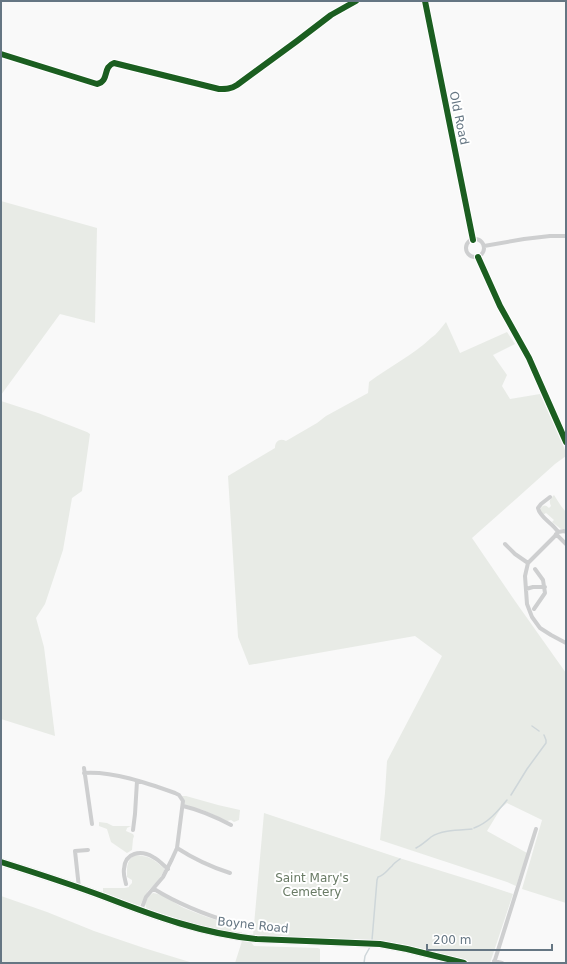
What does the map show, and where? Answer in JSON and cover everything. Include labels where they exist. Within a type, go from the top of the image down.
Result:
[{"type":"street","points":[[1,54],[97,84],[104,79],[108,66],[114,63],[219,89],[228,89],[233,88],[331,15],[356,1]]},
{"type":"street","name":"Old Road","points":[[425,1],[473,240]]},
{"type":"street","points":[[484,246],[524,239],[566,236]]},
{"type":"street","points":[[473,240],[480,240],[484,246],[482,253],[478,256],[472,257],[466,250],[467,245],[473,240]]},
{"type":"street","points":[[478,256],[500,306],[529,358],[566,442]]},
{"type":"street","points":[[550,497],[538,508],[539,512],[553,525],[557,533],[566,544]]},
{"type":"street","points":[[566,532],[564,531],[557,533],[528,563],[525,576],[527,604],[532,617],[540,628],[566,642]]},
{"type":"street","points":[[505,544],[514,554],[528,563]]},
{"type":"street","points":[[534,569],[543,580],[545,587],[545,593],[534,609]]},
{"type":"street","points":[[526,589],[545,587]]},
{"type":"street","points":[[92,824],[84,771],[102,773],[148,784],[179,795],[183,801],[177,848],[164,877],[146,897],[141,910]]},
{"type":"street","points":[[133,830],[137,781]]},
{"type":"street","points":[[183,806],[211,815],[231,825]]},
{"type":"street","points":[[502,963],[494,962],[536,829]]},
{"type":"street","points":[[177,848],[205,864],[230,873]]},
{"type":"street","points":[[79,888],[75,852],[88,850]]},
{"type":"street","points":[[126,884],[124,867],[131,855],[145,854],[155,857],[168,869]]},
{"type":"street","name":"Boyne Road","points":[[1,862],[195,928],[212,932],[237,937],[380,944],[464,963]]},
{"type":"street","points":[[154,888],[171,899],[193,910],[233,923]]},
{"type":"green space","points":[[1,201],[97,228],[95,323],[60,314],[1,395]]},
{"type":"green space","points":[[446,322],[460,353],[507,332],[515,344],[493,355],[507,375],[502,386],[510,399],[540,394],[566,452],[566,456],[555,464],[472,538],[566,673],[566,903],[522,889],[542,820],[507,803],[501,808],[487,831],[527,853],[516,886],[380,840],[387,761],[442,656],[415,636],[249,665],[238,637],[228,476],[275,448],[278,441],[286,441],[326,416],[368,393],[369,382],[424,344],[437,333]]},
{"type":"green space","points":[[1,401],[38,413],[90,434],[82,491],[72,498],[63,550],[45,604],[36,618],[44,647],[55,736],[1,719]]},
{"type":"green space","points":[[554,495],[566,512],[566,529],[561,529],[552,522],[554,520],[546,513],[543,515],[540,509],[544,506],[549,508],[551,506],[550,500]]},
{"type":"green space","points":[[182,796],[240,810],[239,820],[234,822],[231,820],[227,821],[203,810],[184,805]]},
{"type":"green space","name":"Saint Mary's Cemetery","points":[[264,813],[513,894],[490,963],[474,963],[383,941],[253,936]]},
{"type":"green space","points":[[99,822],[107,823],[113,826],[131,826],[127,828],[126,831],[134,836],[132,850],[127,853],[111,842],[107,829],[99,826]]},
{"type":"green space","points":[[137,855],[154,860],[164,868],[164,871],[157,882],[148,891],[140,905],[137,906],[103,893],[103,888],[129,887],[132,880],[127,877],[128,864],[133,856]]},
{"type":"green space","points":[[153,893],[165,897],[189,910],[229,924],[231,927],[237,929],[236,932],[242,932],[242,935],[214,932],[173,920],[147,910],[145,904],[148,897]]},
{"type":"green space","points":[[1,896],[47,912],[94,931],[193,963],[1,963]]},
{"type":"green space","points":[[242,941],[250,941],[254,946],[318,948],[320,949],[320,963],[235,963]]},
{"type":"waterway","points":[[532,726],[539,731]]},
{"type":"waterway","points":[[511,795],[527,769],[546,743],[544,735]]},
{"type":"waterway","points":[[474,828],[488,820],[507,800]]},
{"type":"waterway","points":[[416,848],[431,837],[440,833],[472,829]]},
{"type":"waterway","points":[[372,940],[378,877],[384,874],[400,859]]},
{"type":"waterway","points":[[364,963],[365,956],[370,947]]},
{"type":"cycle path","points":[[1,54],[97,84],[103,80],[108,68],[114,63],[219,89],[228,88],[237,85],[331,15],[356,1]]},
{"type":"cycle path","points":[[425,1],[473,240]]},
{"type":"cycle path","points":[[478,257],[500,306],[529,358],[566,442]]},
{"type":"cycle path","points":[[1,862],[40,874],[142,911],[199,929],[237,937],[257,939],[380,944],[464,963]]}]
